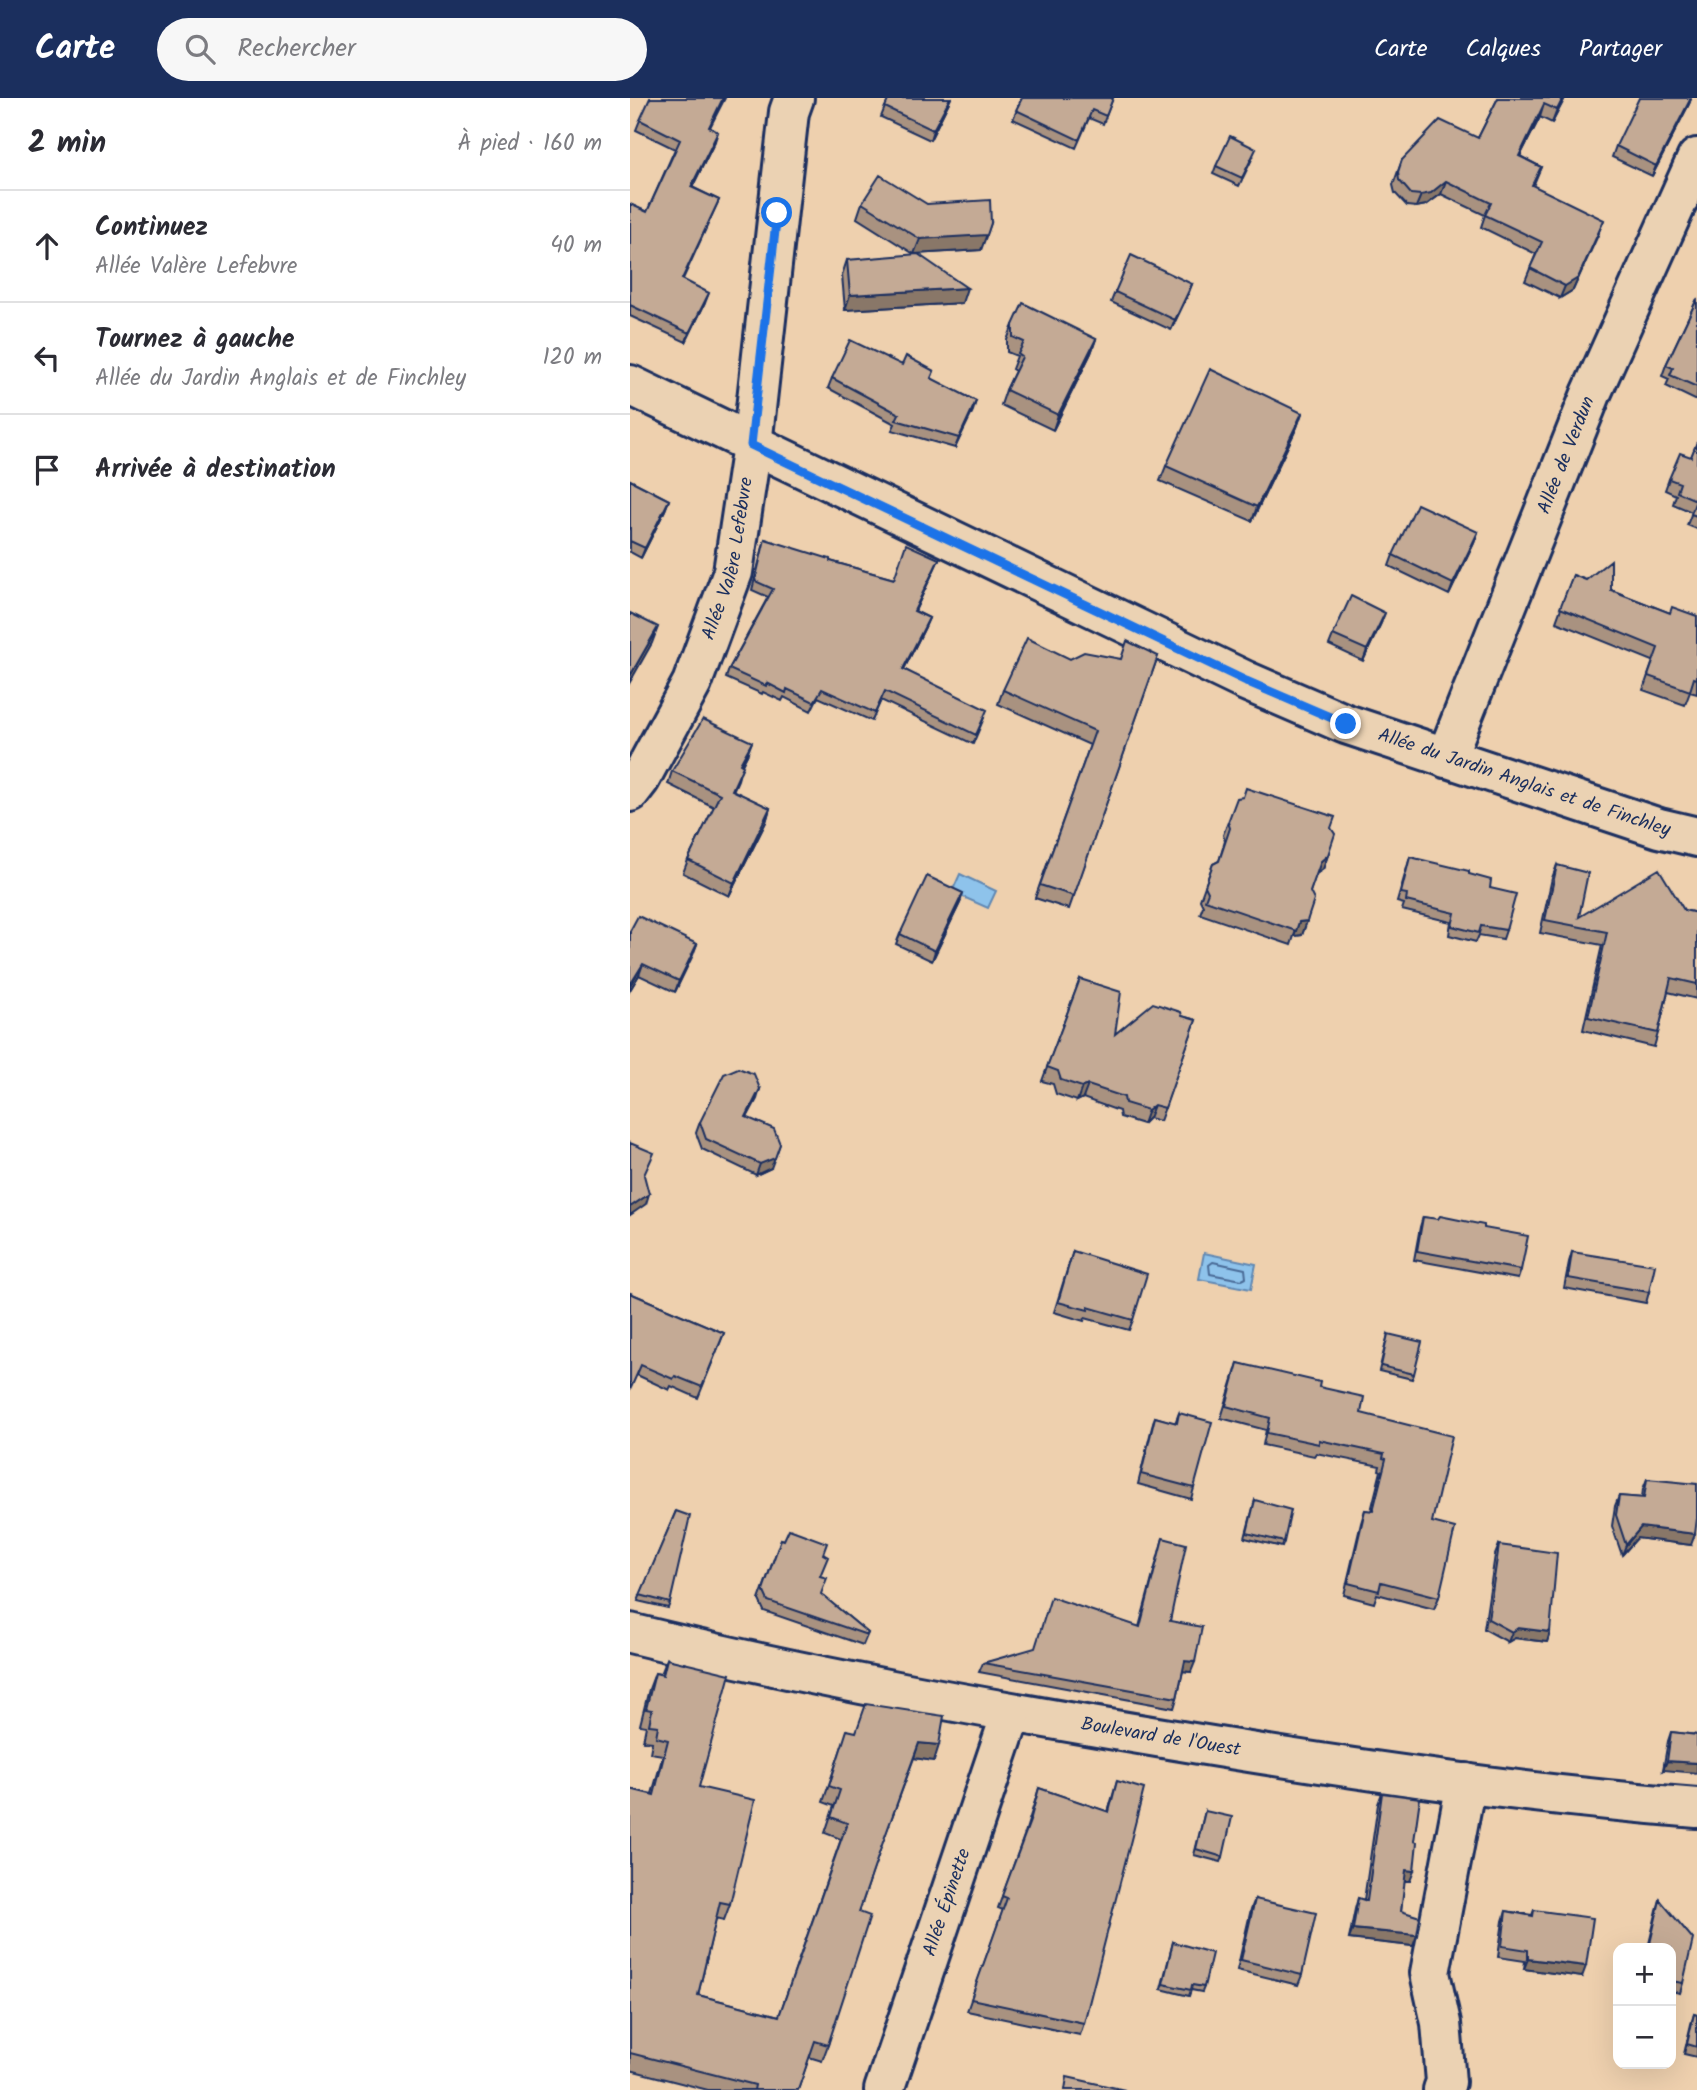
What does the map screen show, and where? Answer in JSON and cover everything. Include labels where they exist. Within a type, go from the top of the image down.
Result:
[{"type":"street","name":"Allée Valère Lefebvre","points":[[630,792],[640,779],[692,683],[733,572],[751,445],[789,112],[794,98]]},
{"type":"street","name":"Allée de Verdun","points":[[1446,758],[1591,394],[1697,159]]},
{"type":"street","name":"Allée du Jardin Anglais et de Finchley","points":[[630,385],[1246,681],[1346,724],[1659,828],[1697,837]]},
{"type":"street","name":"Boulevard de l'Ouest","points":[[630,1633],[1011,1714],[1320,1764],[1605,1801],[1697,1808]]},
{"type":"street","name":"Allée Épinette","points":[[884,2090],[1011,1714]]},
{"type":"street","points":[[1443,2090],[1446,2082],[1441,2024],[1430,1973],[1466,1783]]},
{"type":"water","points":[[960,874],[996,891],[988,908],[952,892]]},
{"type":"water","points":[[1204,1253],[1256,1264],[1251,1289],[1199,1279]]},
{"type":"building","points":[[650,98],[723,98],[709,127],[718,132],[691,187],[719,200],[682,279],[709,293],[689,333],[630,305],[630,204],[647,212],[680,140],[640,120]]},
{"type":"building","points":[[889,98],[950,98],[933,130],[885,107]]},
{"type":"building","points":[[1022,98],[1113,98],[1106,116],[1092,110],[1079,140],[1016,110]]},
{"type":"building","points":[[1498,98],[1563,98],[1557,110],[1544,104],[1519,156],[1541,167],[1532,185],[1604,220],[1578,278],[1565,286],[1530,268],[1542,242],[1485,215],[1491,203],[1446,181],[1431,193],[1411,194],[1399,180],[1398,172],[1402,160],[1440,120],[1478,138]]},
{"type":"building","points":[[1639,98],[1691,98],[1656,166],[1616,146]]},
{"type":"building","points":[[1230,136],[1256,149],[1242,178],[1216,166]]},
{"type":"building","points":[[880,175],[927,204],[990,200],[991,223],[987,235],[920,239],[862,203]]},
{"type":"building","points":[[918,254],[967,288],[850,295],[847,260]]},
{"type":"building","points":[[1131,255],[1192,284],[1175,320],[1115,292]]},
{"type":"building","points":[[1697,299],[1697,387],[1670,375],[1673,368],[1666,365]]},
{"type":"building","points":[[1023,303],[1096,339],[1058,415],[1006,390],[1022,357],[1018,354],[1024,342],[1013,337],[1013,325]]},
{"type":"building","points":[[850,340],[902,365],[906,356],[934,371],[931,378],[976,401],[959,438],[896,420],[899,414],[832,378]]},
{"type":"building","points":[[1210,369],[1302,413],[1257,507],[1166,466]]},
{"type":"building","points":[[1697,442],[1697,516],[1691,514],[1696,500],[1677,492],[1680,483],[1669,479],[1680,453],[1691,457]]},
{"type":"building","points":[[630,480],[669,500],[645,548],[630,541]]},
{"type":"building","points":[[1417,504],[1478,532],[1453,584],[1393,555]]},
{"type":"building","points":[[765,539],[894,579],[906,544],[939,559],[914,611],[929,618],[903,669],[987,710],[976,735],[885,691],[875,713],[822,689],[814,702],[787,689],[786,693],[767,683],[766,686],[729,669],[773,589],[755,581]]},
{"type":"building","points":[[1611,560],[1611,590],[1670,613],[1672,607],[1697,616],[1697,679],[1694,678],[1690,691],[1648,676],[1658,648],[1560,608],[1573,575],[1586,580]]},
{"type":"building","points":[[1351,596],[1385,613],[1367,650],[1333,635]]},
{"type":"building","points":[[630,613],[658,627],[630,676]]},
{"type":"building","points":[[1027,638],[1070,659],[1084,652],[1121,659],[1127,641],[1158,656],[1074,896],[1040,885],[1095,731],[1003,690]]},
{"type":"building","points":[[703,719],[752,742],[740,764],[743,766],[732,790],[770,808],[734,883],[688,860],[720,794],[672,771]]},
{"type":"building","points":[[1246,788],[1335,817],[1331,828],[1335,834],[1328,855],[1321,861],[1310,892],[1314,900],[1307,921],[1299,922],[1296,931],[1205,900],[1208,892],[1205,886],[1213,864],[1219,861],[1230,828],[1228,822],[1237,798],[1243,797]]},
{"type":"building","points":[[1410,857],[1469,871],[1469,874],[1491,880],[1490,888],[1516,894],[1506,930],[1481,926],[1479,933],[1452,926],[1455,913],[1406,901],[1407,894],[1401,893]]},
{"type":"building","points":[[1557,865],[1588,873],[1579,917],[1659,869],[1684,910],[1697,913],[1697,984],[1671,978],[1658,1033],[1588,1017],[1607,932],[1545,920]]},
{"type":"building","points":[[927,876],[963,893],[935,951],[900,934]]},
{"type":"building","points":[[638,916],[697,944],[679,981],[643,964],[630,985],[630,931]]},
{"type":"building","points":[[1080,979],[1121,992],[1115,1034],[1153,1003],[1196,1020],[1165,1108],[1154,1105],[1148,1110],[1125,1103],[1124,1097],[1088,1085],[1082,1087],[1061,1080],[1058,1071],[1047,1067]]},
{"type":"building","points":[[738,1068],[754,1074],[760,1089],[746,1117],[774,1129],[780,1144],[775,1158],[760,1164],[706,1139],[700,1122],[724,1074]]},
{"type":"building","points":[[630,1143],[654,1153],[644,1175],[649,1194],[630,1207]]},
{"type":"building","points":[[1440,1216],[1528,1236],[1521,1270],[1417,1251],[1423,1217],[1438,1219]]},
{"type":"building","points":[[1073,1251],[1147,1274],[1133,1320],[1088,1307],[1088,1310],[1058,1302]]},
{"type":"building","points":[[1572,1252],[1655,1265],[1649,1292],[1568,1278]]},
{"type":"building","points":[[630,1293],[724,1333],[702,1387],[675,1376],[673,1379],[641,1365],[630,1390]]},
{"type":"building","points":[[1388,1334],[1422,1342],[1414,1374],[1381,1366]]},
{"type":"building","points":[[1238,1363],[1320,1382],[1319,1387],[1364,1397],[1361,1413],[1452,1436],[1432,1522],[1455,1528],[1439,1597],[1381,1582],[1379,1591],[1348,1583],[1365,1510],[1373,1511],[1386,1459],[1383,1458],[1384,1454],[1319,1440],[1319,1444],[1267,1433],[1270,1418],[1226,1406]]},
{"type":"building","points":[[1179,1413],[1212,1422],[1194,1488],[1141,1474],[1155,1417],[1177,1423]]},
{"type":"building","points":[[1647,1479],[1697,1484],[1695,1534],[1641,1527],[1626,1545],[1616,1515],[1619,1496],[1644,1498]]},
{"type":"building","points":[[1255,1500],[1291,1510],[1284,1542],[1247,1533]]},
{"type":"building","points":[[676,1511],[690,1516],[670,1603],[640,1595]]},
{"type":"building","points":[[789,1529],[827,1543],[823,1554],[828,1557],[820,1576],[827,1578],[821,1594],[868,1633],[867,1635],[768,1601],[763,1590],[781,1539],[784,1540]]},
{"type":"building","points":[[1163,1538],[1186,1544],[1170,1621],[1202,1627],[1195,1662],[1185,1661],[1177,1698],[983,1663],[1035,1648],[1051,1597],[1140,1627]]},
{"type":"building","points":[[1499,1545],[1557,1553],[1550,1632],[1518,1628],[1512,1632],[1488,1619]]},
{"type":"building","points":[[667,1659],[730,1674],[699,1787],[755,1800],[730,1904],[720,1902],[698,1995],[779,2016],[847,1823],[831,1817],[840,1790],[829,1786],[847,1730],[856,1732],[866,1704],[944,1716],[939,1745],[919,1743],[859,1912],[870,1916],[828,2045],[815,2041],[798,2090],[754,2090],[755,2085],[630,2053],[630,1789],[654,1795],[668,1740],[656,1737],[658,1726],[649,1725],[652,1710],[646,1709],[655,1673],[663,1675]]},
{"type":"building","points":[[1671,1732],[1697,1735],[1697,1763],[1667,1761]]},
{"type":"building","points":[[1117,1781],[1144,1789],[1084,2023],[971,1999],[1007,1898],[1002,1896],[1030,1821],[1039,1788],[1109,1812]]},
{"type":"building","points":[[1382,1793],[1420,1798],[1414,1841],[1417,1842],[1414,1871],[1406,1870],[1401,1911],[1420,1917],[1417,1935],[1353,1929],[1358,1898],[1367,1901]]},
{"type":"building","points":[[1205,1811],[1232,1817],[1223,1857],[1196,1849]]},
{"type":"building","points":[[1255,1899],[1316,1913],[1302,1975],[1241,1960]]},
{"type":"building","points":[[1660,1900],[1693,1939],[1683,1983],[1676,1982],[1676,1943],[1650,1943]]},
{"type":"building","points":[[1534,1910],[1593,1918],[1586,1966],[1528,1959],[1528,1950],[1502,1946],[1506,1911],[1533,1916]]},
{"type":"building","points":[[1173,1942],[1212,1953],[1204,1987],[1192,1985],[1191,1990],[1163,1984]]},
{"type":"building","points":[[1694,2014],[1697,2015],[1697,2047],[1687,2044]]},
{"type":"building","points":[[1067,2077],[1125,2090],[1065,2090]]},
{"type":"route","points":[[777,213],[751,445],[1246,681],[1346,724]]}]
